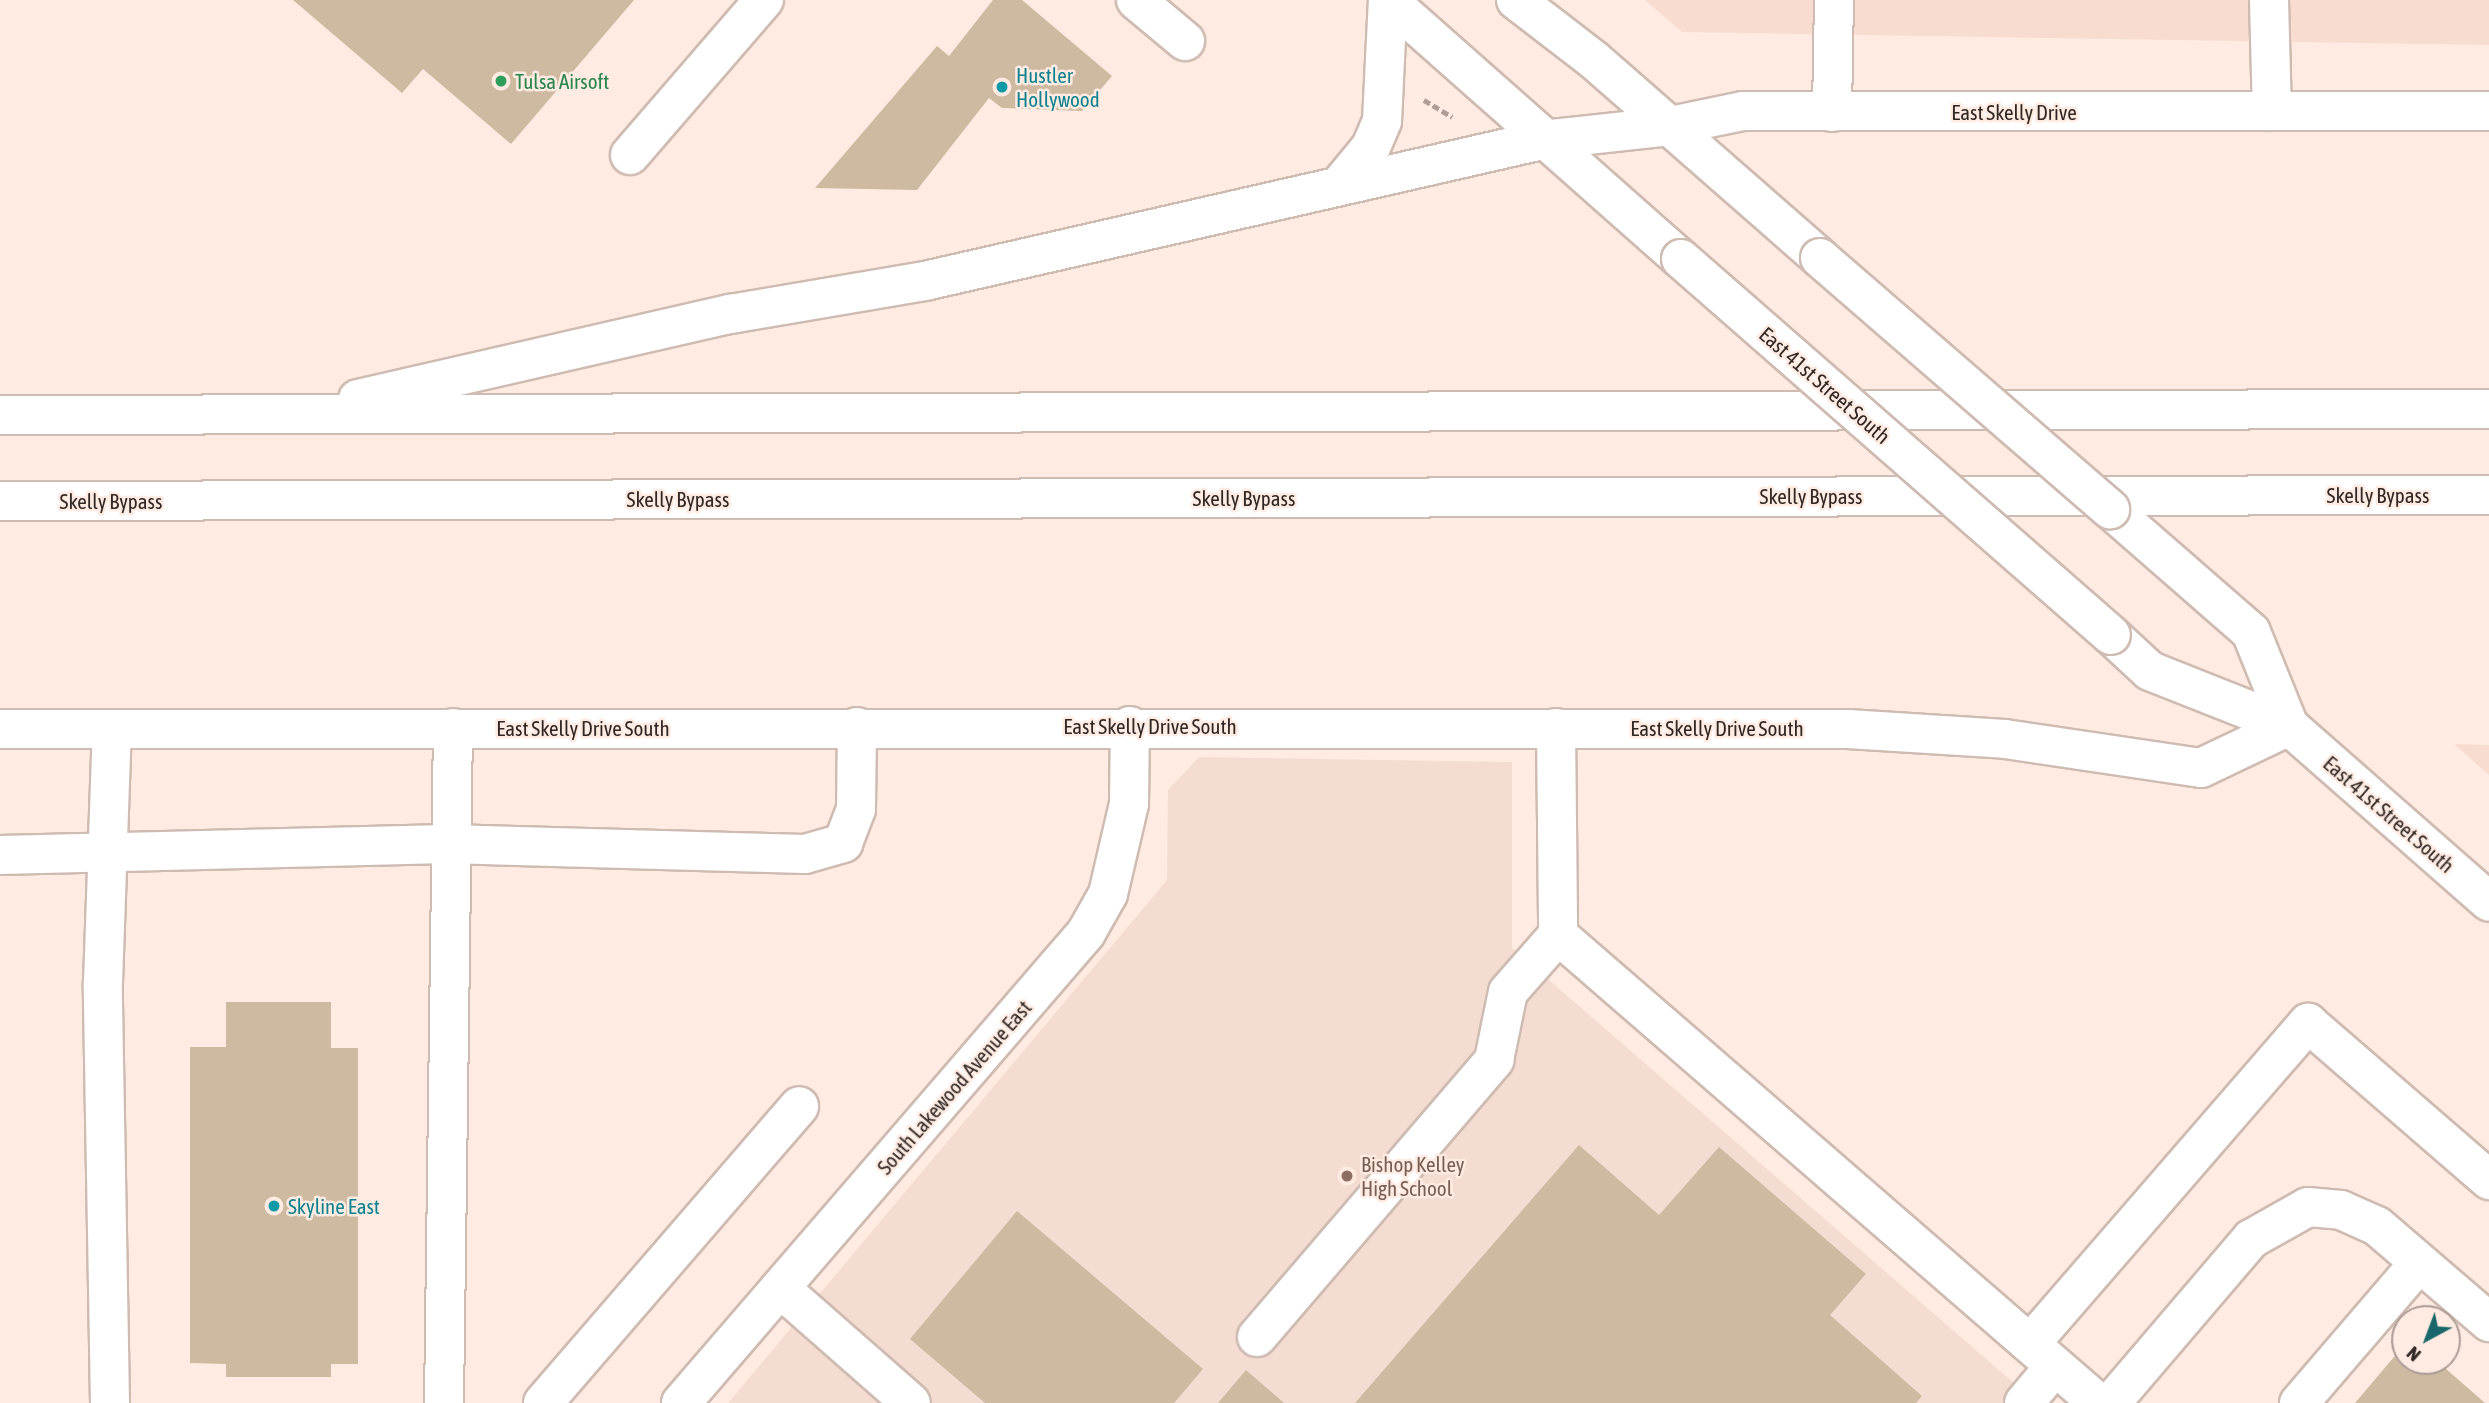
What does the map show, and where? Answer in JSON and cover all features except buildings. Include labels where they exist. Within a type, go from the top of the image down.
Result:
[{"type":"main road","points":[[630,155],[764,0]]},
{"type":"main road","points":[[1136,0],[1185,41]]},
{"type":"main road","points":[[1342,183],[1371,146],[1382,121],[1388,0]]},
{"type":"main road","name":"East 41st Street South","points":[[1388,0],[1542,140],[2150,671],[2289,726],[2489,902]]},
{"type":"main road","name":"East 41st Street South","points":[[1516,0],[1670,126],[2251,632],[2289,726]]},
{"type":"main road","points":[[1832,112],[1834,0]]},
{"type":"main road","points":[[2269,0],[2272,111]]},
{"type":"main road","name":"East Skelly Drive","points":[[291,414],[730,314],[925,281],[1342,183],[1542,140],[1670,126],[1743,111],[2489,111]]},
{"type":"main road","points":[[0,415],[2489,409]]},
{"type":"main road","name":"Skelly Bypass","points":[[0,501],[2489,495]]},
{"type":"main road","name":"East Skelly Drive South","points":[[0,729],[1130,726],[1915,732],[2201,768],[2289,726]]},
{"type":"main road","name":"South Lakewood Avenue East","points":[[681,1403],[1086,933],[1108,894],[1129,804],[1130,726]]},
{"type":"main road","points":[[0,855],[447,844],[805,854],[843,843],[856,808],[857,727]]},
{"type":"main road","points":[[444,1403],[447,844],[453,728]]},
{"type":"main road","points":[[1258,1337],[1494,1060],[1508,992],[1558,934],[1556,728]]},
{"type":"main road","points":[[110,1403],[103,984],[112,729]]},
{"type":"main road","points":[[1558,934],[2098,1403]]},
{"type":"main road","points":[[2024,1403],[2043,1355],[2308,1023],[2489,1180]]},
{"type":"main road","points":[[543,1403],[799,1106]]},
{"type":"main road","points":[[2111,1403],[2251,1238],[2276,1220],[2308,1207],[2342,1210],[2377,1226],[2489,1322]]},
{"type":"main road","points":[[2299,1403],[2418,1263]]},
{"type":"main road","points":[[780,1288],[911,1403]]},
{"type":"path","points":[[1417,96],[1457,120]]},
{"type":"shaded area","points":[[1645,0],[2489,0],[2489,45],[1682,32]]},
{"type":"shaded area","points":[[2454,744],[2489,745],[2489,775]]},
{"type":"shaded area","name":"Bishop Kelley High School","points":[[1199,757],[1512,762],[1512,948],[2037,1403],[728,1403],[1167,880],[1168,790]]},
{"type":"place","name":"Tulsa Airsoft","points":[[501,81]]},
{"type":"place","name":"Hustler Hollywood","points":[[1002,87]]},
{"type":"place","name":"Bishop Kelley High School","points":[[1347,1176]]},
{"type":"place","name":"Skyline East","points":[[274,1206]]}]
